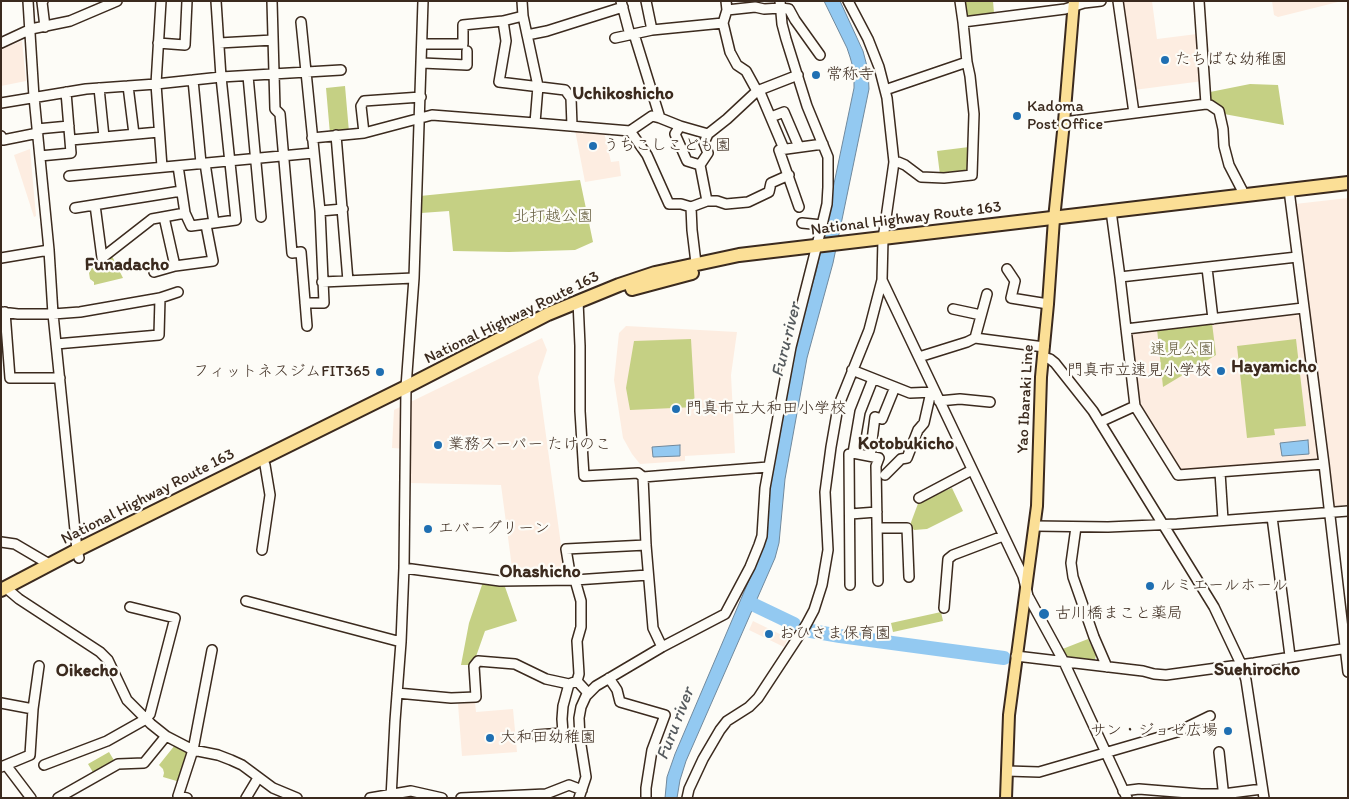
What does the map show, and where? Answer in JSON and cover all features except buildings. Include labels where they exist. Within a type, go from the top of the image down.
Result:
[{"type":"highway","name":"National Highway Route 163","points":[[1112,214],[1289,194],[1348,183]]},
{"type":"highway","name":"National Highway Route 163","points":[[5,592],[49,564],[78,554],[153,520],[265,465],[406,392],[524,327],[620,285],[655,273],[739,255],[817,250],[878,243],[1054,222],[1243,196],[1348,191]]},
{"type":"highway","name":"National Highway Route 163","points":[[578,305],[704,270],[817,250]]},
{"type":"highway","name":"National Highway Route 163","points":[[5,592],[406,392]]},
{"type":"main road","name":"Yao Ibaraki Line","points":[[1006,798],[1009,715],[1025,586],[1035,526],[1040,377],[1074,4]]},
{"type":"street","points":[[28,1],[34,97],[49,250],[53,314],[78,554]]},
{"type":"street","points":[[43,1],[45,27]]},
{"type":"street","points":[[1,43],[31,29],[70,21],[117,1]]},
{"type":"street","points":[[161,1],[156,84],[162,167]]},
{"type":"street","points":[[158,43],[185,45],[187,1]]},
{"type":"street","points":[[178,166],[185,213],[191,226],[236,220],[221,77],[216,1]]},
{"type":"street","points":[[272,1],[275,109],[280,114],[292,253],[301,252],[307,326]]},
{"type":"street","points":[[392,796],[404,568],[406,392],[414,278],[423,1]]},
{"type":"street","points":[[522,1],[523,16],[538,86],[535,123]]},
{"type":"street","points":[[646,1],[652,30]]},
{"type":"street","points":[[894,162],[905,165],[921,177],[944,178],[972,175],[974,114],[960,1]]},
{"type":"street","points":[[963,22],[1065,9],[1074,4],[1101,1]]},
{"type":"street","points":[[1118,1],[1134,113]]},
{"type":"street","points":[[1199,1],[1206,104]]},
{"type":"street","points":[[852,3],[879,67],[887,98],[894,162],[878,243],[882,280],[935,395],[1023,576],[1031,603],[1064,662],[1125,794],[1139,789],[1223,796],[1263,793],[1246,680],[1241,664],[1214,608],[1163,524],[1100,422],[1063,371],[1043,352],[975,338],[919,357]]},
{"type":"street","points":[[527,35],[622,4],[660,118]]},
{"type":"street","points":[[461,798],[546,794],[569,785],[581,794],[586,777],[579,718],[581,707],[588,693],[596,686],[662,647],[725,614],[750,567],[759,545],[762,536],[768,467],[791,347],[817,250],[827,204],[828,156],[806,106],[782,24],[781,4]]},
{"type":"street","points":[[784,149],[758,91],[746,71],[737,65],[730,52],[723,24],[726,6],[764,9],[781,4],[789,9],[820,55]]},
{"type":"street","points":[[422,44],[463,44],[463,25],[503,21],[523,16]]},
{"type":"street","points":[[503,21],[506,41],[499,82],[565,90],[571,98],[572,126]]},
{"type":"street","points":[[301,22],[320,211],[324,303],[305,303]]},
{"type":"street","points":[[615,38],[652,30],[723,24]]},
{"type":"street","points":[[219,43],[273,40]]},
{"type":"street","points":[[422,63],[467,65],[468,51]]},
{"type":"street","points":[[885,90],[968,62]]},
{"type":"street","points":[[1,103],[99,88],[221,77],[341,70]]},
{"type":"street","points":[[707,201],[700,165],[708,152],[704,143],[708,134],[758,91],[798,75]]},
{"type":"street","points":[[248,76],[261,217]]},
{"type":"street","points":[[154,272],[175,266],[213,261],[192,80]]},
{"type":"street","points":[[128,86],[134,134]]},
{"type":"street","points":[[99,88],[104,137]]},
{"type":"street","points":[[40,156],[71,153],[66,92]]},
{"type":"street","points":[[364,133],[361,106],[364,100],[420,97]]},
{"type":"street","points":[[1064,122],[1210,105],[1219,111],[1229,165],[1242,190],[1243,196]]},
{"type":"street","points":[[771,117],[784,112],[798,147]]},
{"type":"street","points":[[312,138],[364,133],[432,115],[630,132],[652,116],[708,134]]},
{"type":"street","points":[[1,136],[3,140],[38,131],[69,126]]},
{"type":"street","points":[[680,126],[675,134],[687,161],[700,165]]},
{"type":"street","points":[[71,140],[159,132]]},
{"type":"street","points":[[630,132],[648,155],[669,204],[681,204],[691,207],[707,201],[717,201],[726,204],[748,202],[769,192],[771,183],[789,175]]},
{"type":"street","points":[[336,135],[348,281]]},
{"type":"street","points":[[799,207],[779,150],[823,144]]},
{"type":"street","points":[[70,176],[313,153]]},
{"type":"street","points":[[76,208],[182,191]]},
{"type":"street","points":[[1289,194],[1324,464],[1348,672]]},
{"type":"street","points":[[96,205],[102,258],[152,219],[185,213]]},
{"type":"street","points":[[691,207],[696,263]]},
{"type":"street","points":[[320,211],[343,209]]},
{"type":"street","points":[[1112,214],[1135,406],[1178,475],[1324,464]]},
{"type":"street","points":[[164,217],[175,266]]},
{"type":"street","points":[[802,223],[822,224]]},
{"type":"street","points":[[1,258],[49,250]]},
{"type":"street","points":[[1120,277],[1297,257]]},
{"type":"street","points":[[1207,268],[1213,319]]},
{"type":"street","points":[[1007,269],[1015,281],[1011,298],[1048,304]]},
{"type":"street","points":[[322,282],[414,278]]},
{"type":"street","points":[[687,798],[689,789],[703,759],[720,730],[727,721],[758,698],[814,610],[822,584],[828,550],[826,492],[830,447],[838,407],[869,330],[882,280]]},
{"type":"street","points":[[60,378],[10,378],[3,312],[53,314],[80,312],[160,298],[178,292]]},
{"type":"street","points":[[975,338],[987,294]]},
{"type":"street","points":[[56,344],[159,335],[160,298]]},
{"type":"street","points":[[578,305],[580,411],[584,476],[638,474],[642,477],[768,467]]},
{"type":"street","points":[[1126,329],[1303,308]]},
{"type":"street","points":[[953,309],[981,315]]},
{"type":"street","points":[[852,370],[910,393],[990,402]]},
{"type":"street","points":[[850,585],[849,454],[853,453],[860,412],[873,379]]},
{"type":"street","points":[[870,456],[875,417],[882,419],[895,387]]},
{"type":"street","points":[[885,475],[901,459],[907,458],[935,395]]},
{"type":"street","points":[[1100,422],[1135,406]]},
{"type":"street","points":[[853,453],[879,458],[876,466],[878,581]]},
{"type":"street","points":[[262,550],[270,496],[265,465]]},
{"type":"street","points":[[919,498],[972,470]]},
{"type":"street","points":[[1220,472],[1223,520]]},
{"type":"street","points":[[642,477],[648,575],[654,628],[662,647]]},
{"type":"street","points":[[1035,526],[1108,527],[1348,511]]},
{"type":"street","points":[[850,514],[877,512]]},
{"type":"street","points":[[1272,517],[1290,656]]},
{"type":"street","points":[[1076,527],[1072,563],[1073,577],[1106,667]]},
{"type":"street","points":[[878,528],[907,528],[909,577]]},
{"type":"street","points":[[944,608],[948,560],[953,555],[1003,536]]},
{"type":"street","points":[[1,542],[15,544],[49,564]]},
{"type":"street","points":[[536,735],[563,733],[563,706],[573,682],[579,674],[577,640],[581,627],[581,602],[566,549],[646,545]]},
{"type":"street","points":[[404,568],[500,581],[648,575]]},
{"type":"street","points":[[5,592],[19,599],[100,652],[108,660],[127,700],[166,736],[193,750],[218,755],[242,765],[272,788],[297,798]]},
{"type":"street","points":[[246,601],[401,642]]},
{"type":"street","points":[[44,765],[107,741],[146,719],[150,714],[175,618],[130,607]]},
{"type":"street","points":[[1016,656],[1166,674],[1346,648]]},
{"type":"street","points":[[187,798],[178,796],[193,750],[212,650]]},
{"type":"street","points":[[397,693],[451,698],[476,697],[474,666],[478,661],[515,664],[546,679],[573,682],[588,693]]},
{"type":"street","points":[[31,798],[3,766],[30,755],[33,709],[39,666]]},
{"type":"street","points":[[610,678],[617,690],[620,702],[665,715],[652,750],[646,798]]},
{"type":"street","points":[[1,703],[33,709]]},
{"type":"street","points":[[1007,771],[1039,772],[1177,732],[1210,716]]},
{"type":"street","points":[[58,798],[118,764],[144,763],[166,736]]},
{"type":"street","points":[[1219,752],[1223,796]]},
{"type":"street","points":[[246,798],[258,778]]},
{"type":"street","points":[[370,798],[392,796],[411,791],[442,798]]},
{"type":"shaded area","name":"たちばな幼稚園","points":[[1123,1],[1152,1],[1157,39],[1197,34],[1203,81],[1134,90],[1121,5]]},
{"type":"shaded area","points":[[1272,1],[1342,1],[1278,17],[1274,15]]},
{"type":"shaded area","points":[[22,41],[26,81],[1,86],[1,49]]},
{"type":"shaded area","name":"うちこしこども園","points":[[575,130],[604,132],[611,162],[619,161],[621,176],[585,182]]},
{"type":"shaded area","points":[[30,149],[36,216],[34,217],[14,155]]},
{"type":"shaded area","points":[[1348,198],[1348,505],[1333,506],[1295,204]]},
{"type":"shaded area","name":"門真市立速見小学校","points":[[1296,312],[1299,316],[1318,460],[1182,470],[1178,467],[1140,408],[1130,333]]},
{"type":"shaded area","name":"門真市立大和田小学校","points":[[626,326],[737,332],[731,375],[735,453],[685,456],[685,461],[640,464],[623,438],[614,380],[619,333]]},
{"type":"shaded area","points":[[542,338],[547,350],[538,377],[564,567],[513,575],[501,485],[409,483],[409,449],[392,448],[394,410]]},
{"type":"shaded area","name":"おひさま保育園","points":[[753,621],[788,638],[784,647],[749,630]]},
{"type":"shaded area","points":[[475,702],[476,712],[513,709],[517,752],[462,756],[458,704]]},
{"type":"green space","points":[[964,1],[993,1],[994,13],[967,16]]},
{"type":"green space","points":[[1250,84],[1278,85],[1284,125],[1224,114],[1211,100],[1210,92]]},
{"type":"green space","points":[[345,86],[349,132],[330,134],[326,88]]},
{"type":"green space","points":[[969,147],[969,173],[940,175],[937,151]]},
{"type":"green space","name":"北打越公園","points":[[580,180],[593,242],[575,250],[453,251],[449,211],[421,213],[420,196]]},
{"type":"green space","points":[[111,254],[123,278],[94,285],[89,273],[93,266]]},
{"type":"green space","name":"速見公園","points":[[1212,323],[1216,355],[1163,387],[1157,329]]},
{"type":"green space","points":[[691,339],[695,407],[630,410],[626,388],[634,341]]},
{"type":"green space","points":[[1296,339],[1306,426],[1274,429],[1275,435],[1247,438],[1237,346]]},
{"type":"green space","points":[[952,488],[963,511],[927,529],[914,530],[910,525],[919,501]]},
{"type":"green space","points":[[483,582],[504,584],[517,621],[485,631],[473,665],[461,665],[469,623]]},
{"type":"green space","points":[[941,612],[943,621],[893,632],[891,623]]},
{"type":"green space","points":[[1088,639],[1096,655],[1095,660],[1064,656],[1060,650]]},
{"type":"green space","points":[[175,745],[190,752],[180,782],[163,777],[163,769],[159,765]]},
{"type":"green space","points":[[109,752],[115,762],[94,774],[88,764]]},
{"type":"water","points":[[824,1],[840,1],[863,51],[868,70],[869,89],[833,263],[807,358],[785,479],[779,543],[775,558],[686,761],[677,798],[665,798],[667,777],[675,754],[764,545],[769,488],[792,357],[816,272],[854,88],[854,71],[847,48]]},
{"type":"water","points":[[1308,440],[1309,454],[1282,456],[1280,443]]},
{"type":"water","points":[[680,445],[680,456],[653,457],[652,447]]},
{"type":"waterway","points":[[748,602],[794,624]]},
{"type":"waterway","points":[[811,631],[1004,658]]},
{"type":"place","name":"たちばな幼稚園","points":[[1165,60]]},
{"type":"place","name":"常称寺","points":[[816,75]]},
{"type":"place","name":"Kadoma Post Office","points":[[1017,116]]},
{"type":"place","name":"うちこしこども園","points":[[593,146]]},
{"type":"place","name":"門真市立速見小学校","points":[[1221,371]]},
{"type":"place","name":"フィットネスジムFIT365","points":[[380,372]]},
{"type":"place","name":"門真市立大和田小学校","points":[[676,409]]},
{"type":"place","name":"業務スーパー たけのこ","points":[[438,445]]},
{"type":"place","name":"エバーグリーン","points":[[428,529]]},
{"type":"place","name":"ルミエールホール","points":[[1150,586]]},
{"type":"place","name":"古川橋まこと薬局","points":[[1044,614]]},
{"type":"place","name":"おひさま保育園","points":[[769,634]]},
{"type":"place","name":"サン・ジョゼ広場","points":[[1228,731]]},
{"type":"place","name":"大和田幼稚園","points":[[490,738]]},
{"type":"district","name":"Uchikoshicho","points":[[623,94]]},
{"type":"district","name":"Funadacho","points":[[127,265]]},
{"type":"district","name":"Hayamicho","points":[[1274,367]]},
{"type":"district","name":"Kotobukicho","points":[[906,444]]},
{"type":"district","name":"Ohashicho","points":[[540,572]]},
{"type":"district","name":"Suehirocho","points":[[1257,670]]},
{"type":"district","name":"Oikecho","points":[[87,671]]},
{"type":"water label","name":"Furu river","points":[[787,340]]},
{"type":"water label","name":"Furu river","points":[[676,724]]}]
